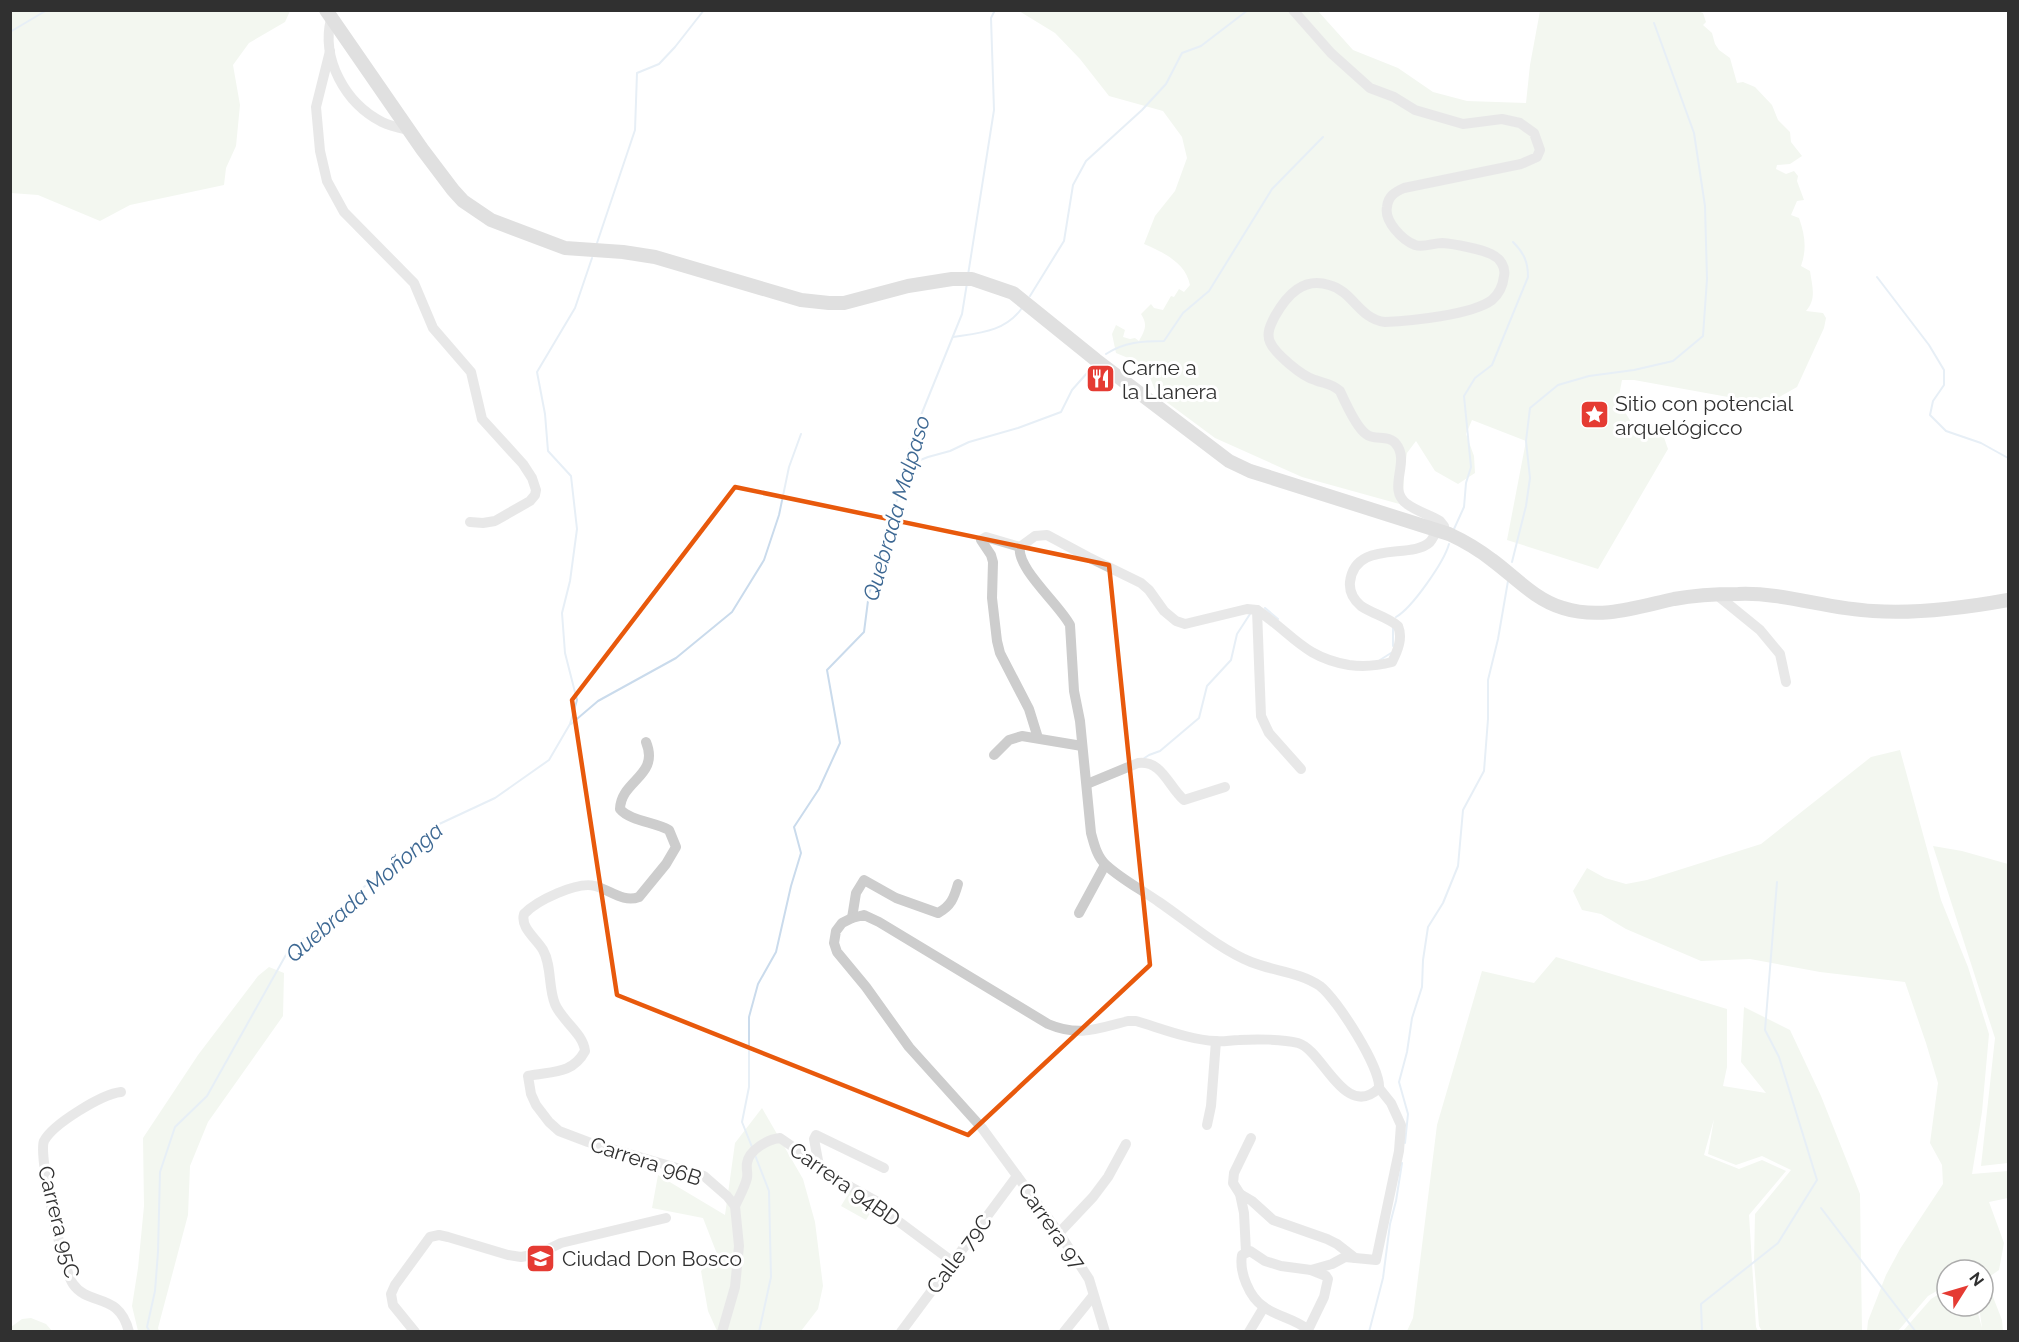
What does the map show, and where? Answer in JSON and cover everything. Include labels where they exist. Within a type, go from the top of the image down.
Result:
[{"type":"main road","points":[[328,15],[453,190],[469,206],[491,220],[565,248],[655,257],[751,284],[781,296],[830,303],[865,299],[929,282],[967,279],[1013,293],[1096,360],[1229,461],[1250,471],[1442,532],[1469,544],[1536,595],[1564,609],[1619,612],[1673,599],[1717,595],[1768,595],[1873,611],[1951,609],[2008,600]]},
{"type":"street","points":[[1020,547],[1035,536],[1047,535],[1088,558],[1141,583],[1164,611],[1176,621],[1185,624],[1247,609],[1257,610],[1307,650],[1321,658],[1368,666],[1392,662],[1401,634],[1398,626],[1361,606],[1355,600],[1349,585],[1352,571],[1362,560],[1377,554],[1421,547],[1430,542],[1435,534],[1442,532],[1444,525],[1406,504],[1399,494],[1402,462],[1397,444],[1391,439],[1372,437],[1364,433],[1340,391],[1328,382],[1316,381],[1299,371],[1275,349],[1270,342],[1268,332],[1284,301],[1293,292],[1312,284],[1331,285],[1342,291],[1367,316],[1376,321],[1385,322],[1437,318],[1489,302],[1501,287],[1505,274],[1499,259],[1485,252],[1444,243],[1425,246],[1413,244],[1390,223],[1387,217],[1390,197],[1404,188],[1521,164],[1537,157],[1540,150],[1534,133],[1520,123],[1502,119],[1463,124],[1414,110],[1395,97],[1370,88],[1331,53],[1293,10]]},
{"type":"street","points":[[328,15],[330,51],[337,75],[353,100],[384,123],[409,130]]},
{"type":"street","points":[[330,51],[316,107],[320,151],[327,181],[344,212],[414,283],[433,328],[471,372],[482,419],[523,464],[536,490],[530,501],[495,521],[470,522]]},
{"type":"street","points":[[1020,547],[986,537],[981,540],[992,555],[992,598],[1000,653],[1029,710],[1038,738]]},
{"type":"street","points":[[958,885],[950,904],[938,913],[896,898],[865,879],[860,883],[856,893],[852,918],[864,915],[879,922],[1048,1024],[1062,1030],[1078,1032],[1136,1021],[1216,1041],[1240,1040],[1300,1044],[1338,1085],[1349,1093],[1364,1097],[1372,1095],[1379,1088],[1380,1080],[1367,1053],[1340,1009],[1320,987],[1303,977],[1250,962],[1196,930],[1176,913],[1105,865],[1095,848],[1091,833],[1083,747],[1074,691],[1070,625],[1065,615],[1028,569],[1020,556],[1020,547]]},
{"type":"street","points":[[1717,595],[1760,630],[1780,654],[1783,669],[1790,680]]},
{"type":"street","points":[[1257,610],[1261,716],[1269,733],[1301,769]]},
{"type":"street","points":[[994,755],[1009,740],[1016,737],[1038,738],[1083,747]]},
{"type":"street","name":"Carrera 96B","points":[[646,741],[650,753],[647,768],[624,796],[620,809],[629,816],[646,820],[669,830],[676,847],[666,864],[639,897],[627,899],[595,886],[573,886],[534,906],[524,914],[524,924],[543,950],[555,1003],[582,1041],[585,1051],[580,1060],[566,1069],[528,1076],[531,1094],[536,1105],[559,1131],[588,1142],[704,1176],[735,1206]]},
{"type":"street","points":[[1087,784],[1138,763],[1146,762],[1160,769],[1184,800],[1225,787]]},
{"type":"street","points":[[1078,914],[1105,865]]},
{"type":"street","name":"Carrera 97","points":[[852,918],[842,923],[836,931],[834,944],[837,952],[867,987],[909,1047],[981,1128],[1059,1233],[1089,1279],[1105,1332]]},
{"type":"street","points":[[1207,1125],[1211,1106],[1216,1041]]},
{"type":"street","points":[[1311,1270],[1332,1264],[1345,1257],[1376,1260],[1399,1151],[1399,1119],[1379,1088]]},
{"type":"street","name":"Carrera 95C","points":[[120,1092],[103,1096],[69,1118],[47,1137],[42,1152],[44,1176],[71,1281],[80,1292],[108,1302],[118,1310],[127,1323],[129,1332]]},
{"type":"street","points":[[819,1166],[814,1139],[818,1135],[884,1168]]},
{"type":"street","name":"Carrera 94BD","points":[[735,1206],[747,1178],[749,1156],[755,1150],[780,1138],[819,1166],[878,1202],[898,1221],[953,1262]]},
{"type":"street","points":[[1246,1252],[1255,1253],[1265,1261],[1281,1266],[1311,1270],[1326,1276],[1328,1279],[1324,1297],[1307,1330],[1263,1307],[1254,1296],[1242,1273],[1241,1263],[1246,1252],[1244,1213],[1240,1194],[1233,1183],[1234,1173],[1251,1138]]},
{"type":"street","points":[[1059,1233],[1093,1197],[1108,1177],[1126,1144]]},
{"type":"street","name":"Calle 79C","points":[[901,1332],[1017,1176]]},
{"type":"street","points":[[1240,1194],[1252,1201],[1273,1220],[1327,1239],[1356,1258]]},
{"type":"street","points":[[722,1332],[735,1287],[739,1246],[735,1206]]},
{"type":"street","points":[[415,1332],[393,1305],[391,1294],[430,1237],[439,1235],[521,1257],[538,1254],[561,1243],[666,1218]]},
{"type":"street","points":[[1064,1332],[1093,1296]]},
{"type":"street","points":[[1249,1332],[1263,1307]]},
{"type":"highlighted area","points":[[735,487],[1109,565],[1150,965],[968,1135],[617,995],[572,700]]},
{"type":"green space","points":[[1695,10],[1703,13],[1706,22],[1703,25],[1712,33],[1719,50],[1730,58],[1737,83],[1743,82],[1755,87],[1772,105],[1778,120],[1790,132],[1791,142],[1802,156],[1790,164],[1777,165],[1776,169],[1786,174],[1794,171],[1798,176],[1797,181],[1804,200],[1797,201],[1791,215],[1799,218],[1801,224],[1805,248],[1801,266],[1810,271],[1812,282],[1812,302],[1806,311],[1823,313],[1826,318],[1824,328],[1797,387],[1767,404],[1634,380],[1622,380],[1618,401],[1633,425],[1660,426],[1668,449],[1598,569],[1507,540],[1526,441],[1472,420],[1466,434],[1474,456],[1475,473],[1458,484],[1435,471],[1416,441],[1407,453],[1403,505],[1302,477],[1215,438],[1157,395],[1145,365],[1116,353],[1112,334],[1116,325],[1125,330],[1123,337],[1135,338],[1139,341],[1145,328],[1141,314],[1151,304],[1154,308],[1163,310],[1171,296],[1174,297],[1179,289],[1184,292],[1190,285],[1188,277],[1179,264],[1144,244],[1155,216],[1175,191],[1187,158],[1182,137],[1163,111],[1109,96],[1080,59],[1055,33],[1019,11],[1318,11],[1353,50],[1398,68],[1433,92],[1467,101],[1526,103],[1540,11]]},
{"type":"green space","points":[[10,11],[290,11],[285,22],[249,43],[233,65],[240,105],[236,146],[226,168],[224,185],[130,205],[100,221],[38,195],[11,193]]},
{"type":"green space","points":[[1900,750],[1941,900],[1968,967],[1989,1034],[1982,1112],[1972,1174],[2008,1171],[2008,1198],[1989,1202],[2004,1243],[1999,1270],[1995,1273],[1995,1258],[1935,1258],[1935,1292],[1928,1296],[1898,1331],[1867,1331],[1868,1321],[1886,1275],[1900,1249],[1943,1184],[1942,1165],[1930,1143],[1938,1083],[1905,982],[1820,972],[1750,959],[1701,961],[1626,929],[1601,914],[1582,910],[1573,891],[1587,868],[1605,878],[1626,884],[1647,880],[1761,844],[1871,757]]},
{"type":"green space","points":[[1933,846],[1962,851],[2008,864],[2008,1163],[1981,1166],[1995,1038]]},
{"type":"green space","points":[[1556,957],[1727,1009],[1727,1067],[1723,1086],[1766,1093],[1741,1062],[1744,1007],[1790,1030],[1821,1096],[1860,1194],[1862,1331],[1762,1331],[1759,1326],[1754,1261],[1755,1214],[1791,1170],[1762,1156],[1736,1165],[1708,1154],[1714,1119],[1704,1155],[1739,1169],[1762,1160],[1786,1171],[1749,1215],[1758,1331],[1407,1331],[1413,1318],[1437,1125],[1482,971],[1534,983]]},
{"type":"green space","points":[[269,967],[284,973],[283,1016],[208,1122],[190,1166],[188,1215],[159,1331],[138,1331],[132,1306],[144,1206],[143,1138],[198,1055],[258,976]]},
{"type":"green space","points":[[762,1108],[803,1179],[815,1222],[823,1286],[818,1309],[801,1331],[717,1331],[708,1311],[701,1271],[717,1254],[703,1218],[652,1208],[658,1175],[725,1215],[735,1143]]},
{"type":"green space","points":[[850,1191],[875,1205],[866,1220],[841,1206]]},
{"type":"green space","points":[[1935,1296],[1935,1318],[1979,1318],[1982,1328],[1981,1318],[1995,1318],[1995,1302],[2002,1320],[2003,1331],[1903,1331]]},
{"type":"green space","points":[[31,1318],[46,1324],[52,1331],[11,1331],[11,1327],[22,1319]]},
{"type":"waterway","points":[[10,32],[47,10]]},
{"type":"waterway","name":"Quebrada Moñonga","points":[[597,243],[635,130],[637,73],[659,64],[704,10]]},
{"type":"waterway","name":"Quebrada Malpaso","points":[[968,275],[994,110],[991,18],[995,10]]},
{"type":"waterway","points":[[1030,296],[1064,241],[1073,185],[1086,161],[1142,110],[1166,84],[1182,53],[1201,46],[1248,10]]},
{"type":"waterway","points":[[1512,562],[1526,506],[1530,478],[1526,441],[1530,408],[1558,385],[1589,376],[1634,370],[1673,361],[1703,336],[1707,279],[1705,206],[1694,133],[1654,23]]},
{"type":"waterway","points":[[1106,354],[1134,343],[1164,341],[1183,313],[1209,291],[1272,189],[1323,137]]},
{"type":"waterway","points":[[1454,529],[1464,507],[1466,483],[1471,467],[1464,396],[1475,378],[1492,365],[1528,277],[1525,258],[1513,242]]},
{"type":"waterway","name":"Quebrada Moñonga","points":[[150,1332],[147,1327],[155,1291],[160,1172],[175,1127],[207,1096],[287,953],[435,826],[495,798],[549,760],[570,724],[577,700],[565,653],[562,613],[570,581],[577,529],[571,476],[548,451],[545,414],[537,372],[575,308],[592,258]]},
{"type":"waterway","points":[[1877,277],[1929,345],[1944,370],[1944,385],[1933,401],[1930,415],[1946,431],[1981,443],[2008,458]]},
{"type":"waterway","name":"Quebrada Malpaso","points":[[752,1147],[742,1122],[749,1087],[749,1017],[758,984],[776,952],[801,853],[794,827],[819,789],[840,743],[827,670],[864,632],[869,593],[882,562],[913,435],[962,314],[967,283]]},
{"type":"waterway","points":[[953,337],[1000,327],[1022,308]]},
{"type":"waterway","points":[[905,466],[1061,412],[1072,390],[1095,364]]},
{"type":"waterway","points":[[571,724],[598,701],[676,658],[732,612],[764,560],[779,515],[789,467],[801,434]]},
{"type":"waterway","points":[[1396,617],[1427,584],[1449,544]]},
{"type":"waterway","points":[[1405,1143],[1408,1114],[1399,1082],[1407,1052],[1412,1018],[1422,987],[1428,927],[1443,903],[1458,866],[1463,810],[1484,771],[1488,680],[1508,581]]},
{"type":"waterway","points":[[1265,608],[1278,619]]},
{"type":"waterway","points":[[1143,759],[1160,751],[1199,718],[1207,686],[1231,660],[1237,634],[1250,614]]},
{"type":"waterway","points":[[1393,628],[1393,646]]},
{"type":"waterway","points":[[1380,660],[1391,653]]},
{"type":"waterway","points":[[1702,1332],[1701,1304],[1778,1243],[1817,1180],[1779,1057],[1765,1030],[1777,882]]},
{"type":"waterway","name":"Quebrada Malpaso","points":[[755,1155],[769,1191],[771,1277],[759,1332]]},
{"type":"waterway","points":[[1369,1332],[1383,1278],[1390,1224],[1402,1163]]},
{"type":"waterway","points":[[1821,1208],[1916,1332]]},
{"type":"place","name":"Carne a la Llanera","points":[[1101,379]]},
{"type":"place","name":"Sitio con potencial arquelógicco","points":[[1594,415]]},
{"type":"place","name":"Ciudad Don Bosco","points":[[541,1258]]}]
